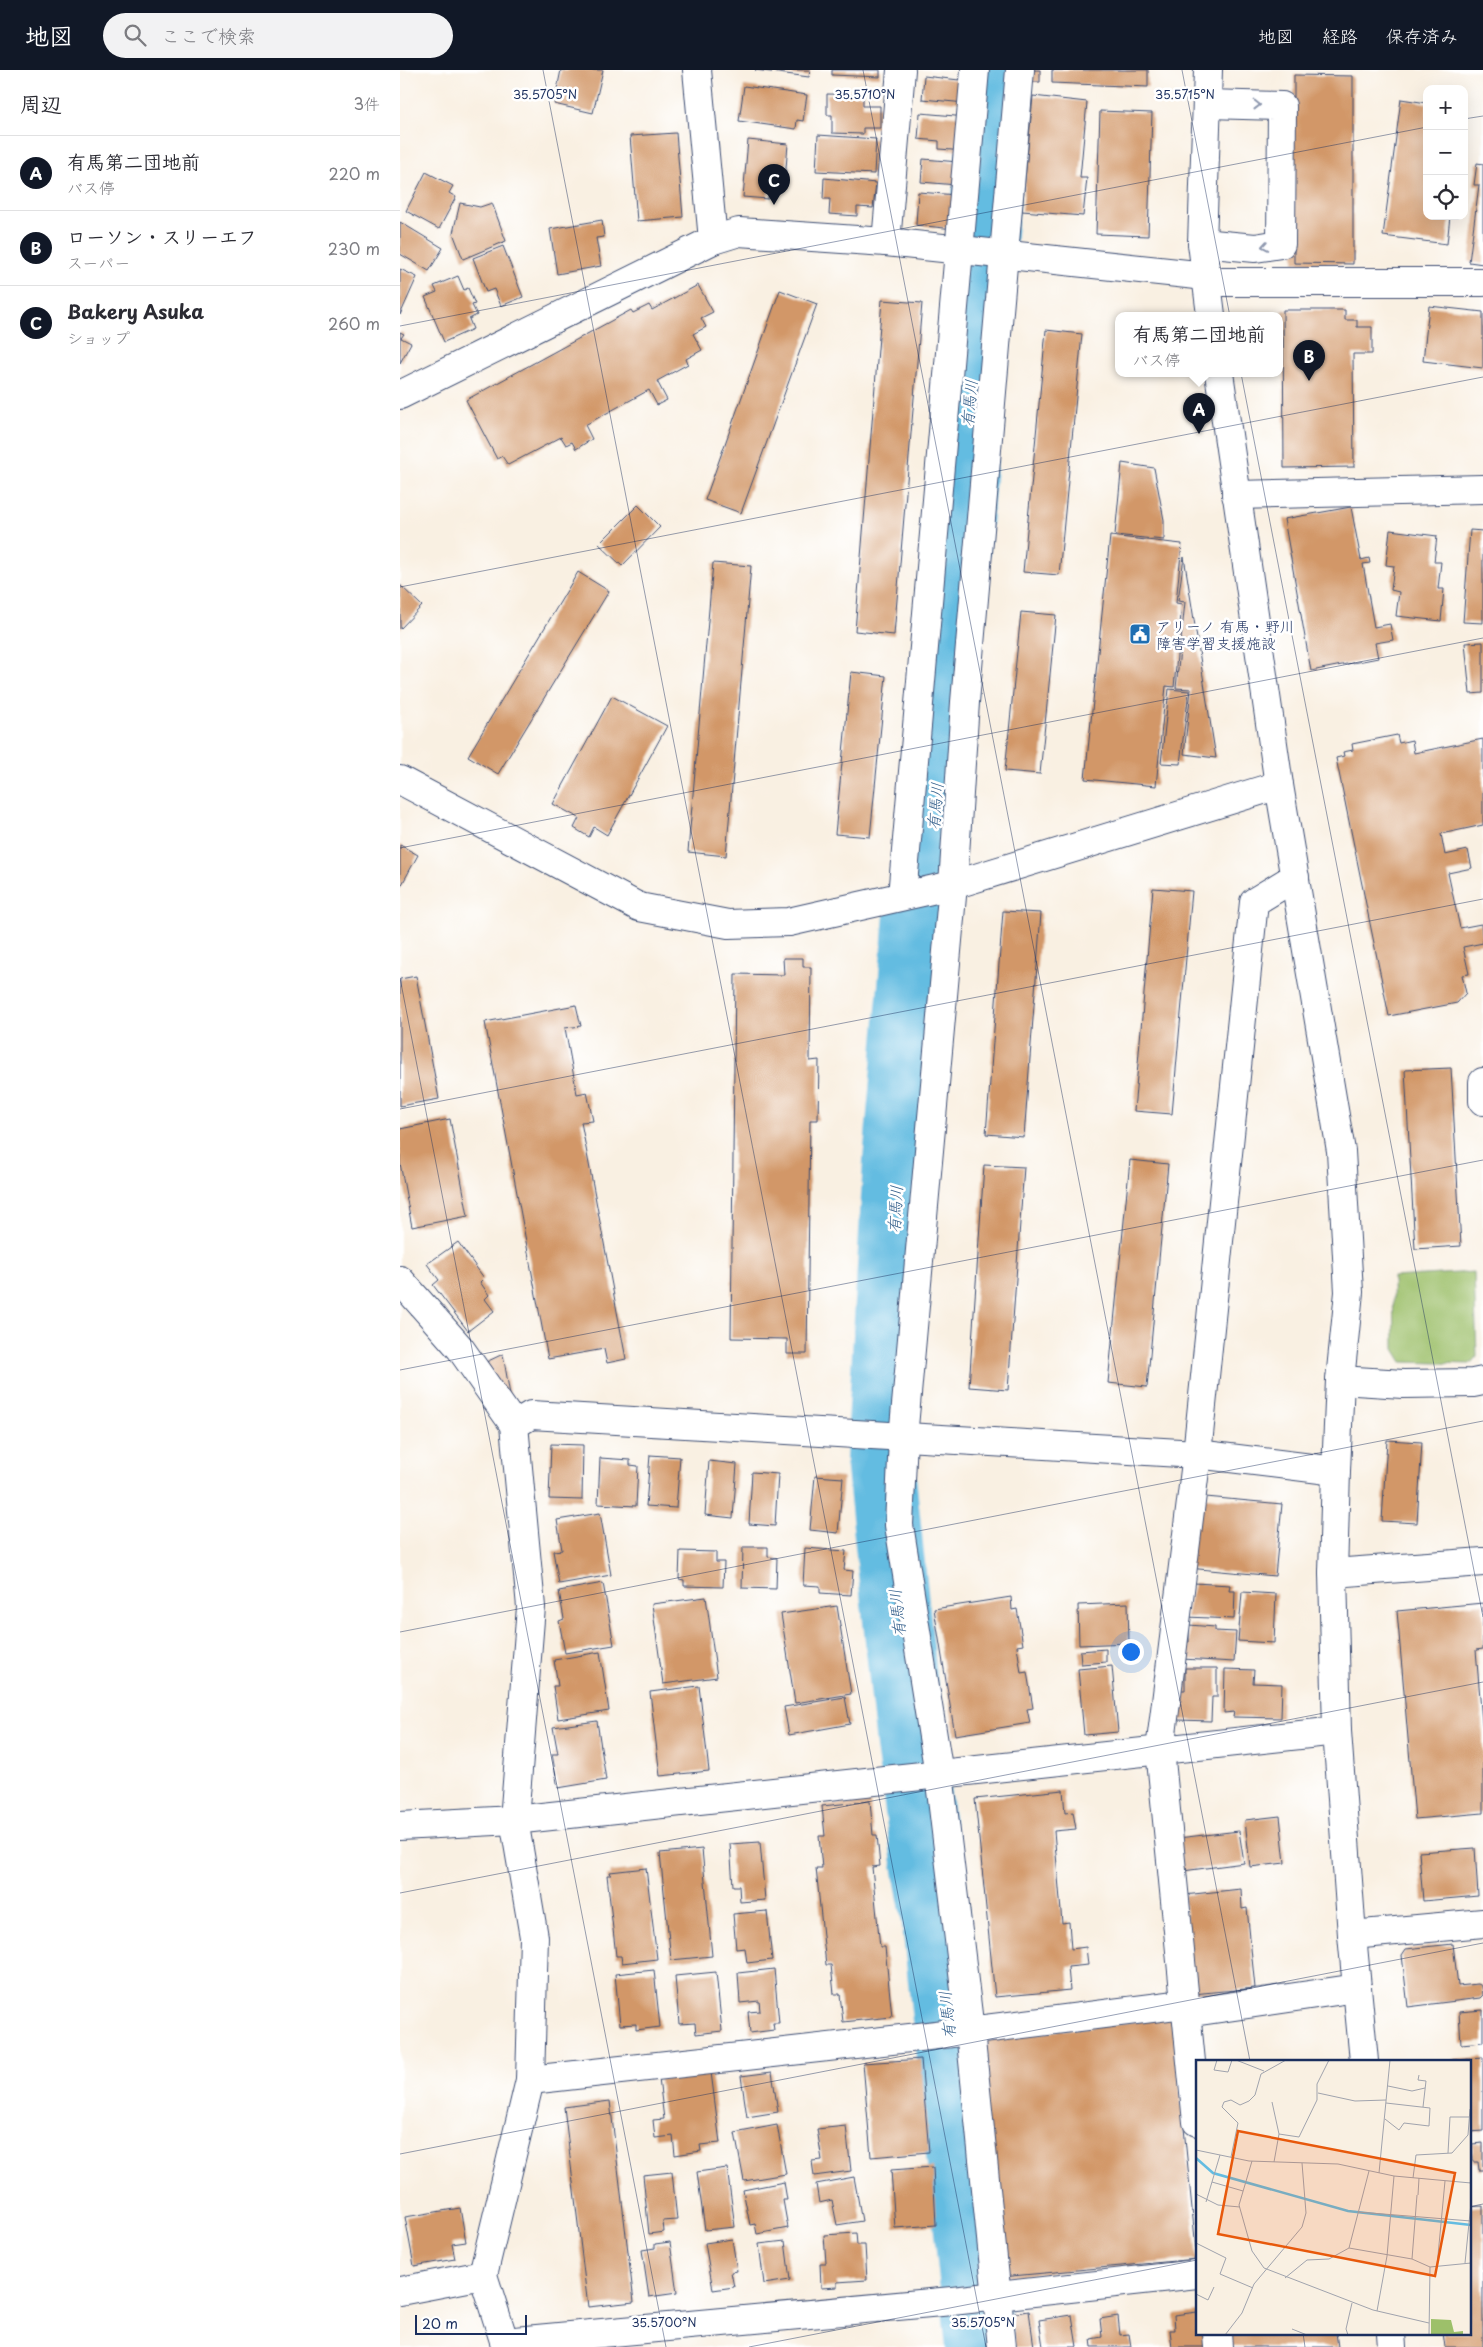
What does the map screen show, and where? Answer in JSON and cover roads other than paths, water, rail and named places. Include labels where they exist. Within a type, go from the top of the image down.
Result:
[{"type":"street","points":[[697,70],[714,240]]},
{"type":"street","points":[[886,242],[901,70]]},
{"type":"street","points":[[904,896],[975,70]]},
{"type":"street","points":[[1002,2347],[994,2295],[969,2031],[937,1774],[899,1525],[901,1438],[951,885],[1002,254],[1020,70]]},
{"type":"street","points":[[1208,70],[1202,243],[1211,312]]},
{"type":"street","points":[[1202,243],[1255,248],[1281,244],[1282,106],[1208,104]]},
{"type":"street","points":[[400,396],[714,240],[739,232],[886,242],[1206,279],[1483,282]]},
{"type":"street","points":[[1220,377],[1279,784],[1341,1151],[1349,1292],[1340,1380],[1333,1573],[1337,1731],[1352,1935],[1364,2060]]},
{"type":"street","points":[[1236,495],[1483,489]]},
{"type":"street","points":[[400,780],[639,907],[728,924],[789,922],[951,885],[1279,784]]},
{"type":"street","points":[[1196,2112],[1160,1750],[1197,1454],[1254,902],[1295,877]]},
{"type":"street","points":[[1482,1082],[1483,1101]]},
{"type":"street","points":[[400,1280],[460,1348],[514,1425],[531,1607],[514,1820],[534,1937],[530,2080],[484,2275],[505,2345],[952,2301],[1196,2274]]},
{"type":"street","points":[[1340,1380],[1403,1384],[1473,1383],[1483,1381]]},
{"type":"street","points":[[514,1425],[531,1415],[1197,1454],[1336,1471]]},
{"type":"street","points":[[1333,1573],[1483,1562]]},
{"type":"street","points":[[400,1826],[514,1820],[1337,1731]]},
{"type":"street","points":[[1352,1935],[1483,1923]]},
{"type":"street","points":[[530,2080],[1357,1988]]},
{"type":"street","points":[[400,2291],[484,2275]]},
{"type":"street","points":[[1217,2334],[1218,2347]]},
{"type":"street","points":[[1391,2334],[1392,2347]]},
{"type":"waterway","name":"有馬川","points":[[980,2347],[935,1913],[910,1745],[880,1459],[897,1161],[918,916],[929,859],[997,70]]},
{"type":"place","name":"Bakery Asuka","points":[[774,205]]},
{"type":"place","name":"ローソン・スリーエフ","points":[[1309,381]]},
{"type":"place","name":"有馬第二団地前","points":[[1199,434]]},
{"type":"place","name":"アリーノ 有馬・野川 障害学習支援施設","points":[[1140,634]]}]
